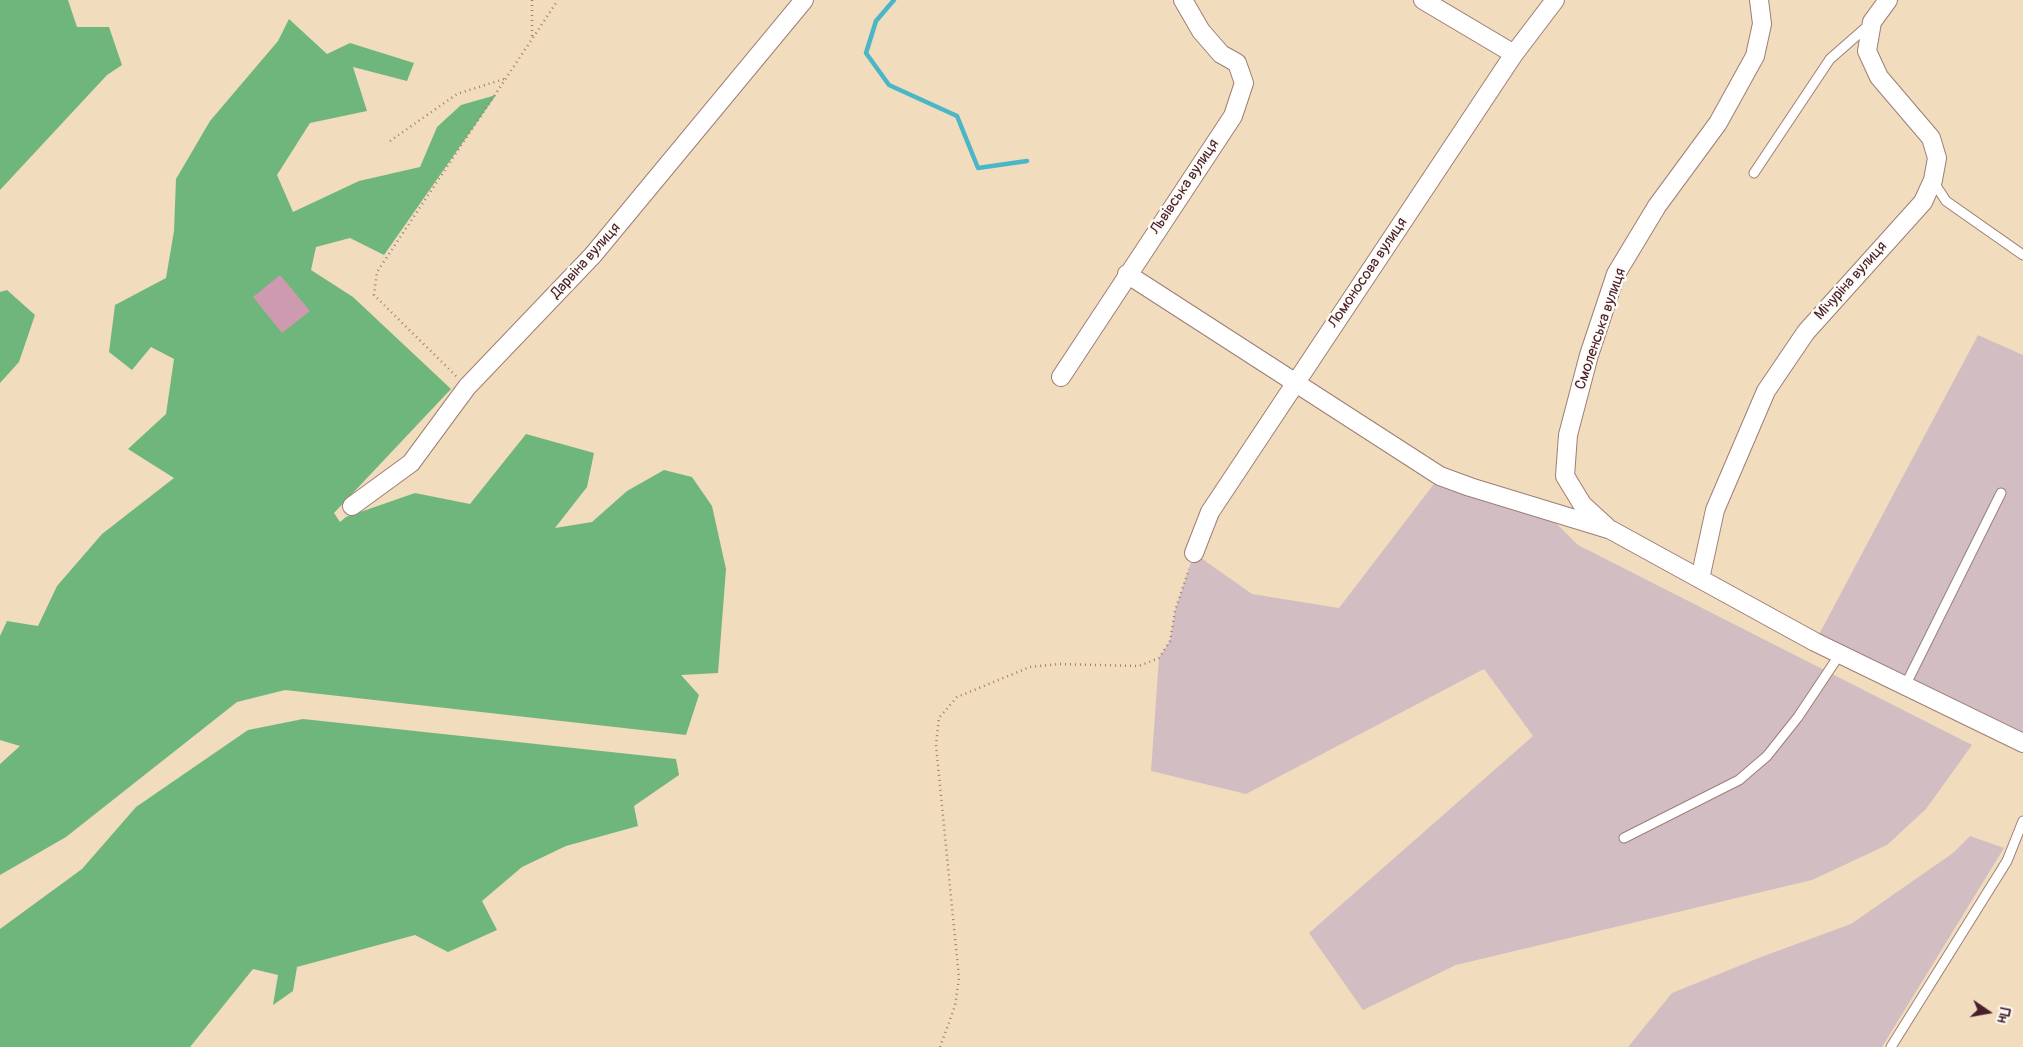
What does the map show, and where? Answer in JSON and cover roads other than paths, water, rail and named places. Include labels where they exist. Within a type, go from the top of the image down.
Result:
[{"type":"street","name":"Дарвіна вулиця","points":[[352,506],[411,463],[467,386],[593,255],[804,0]]},
{"type":"street","name":"Львівська вулиця","points":[[1061,377],[1127,274],[1233,116],[1244,83],[1237,63],[1221,54],[1201,31],[1183,0]]},
{"type":"street","points":[[1423,0],[1514,54]]},
{"type":"street","name":"Ломоносова вулиця","points":[[1194,553],[1210,512],[1514,54],[1555,0]]},
{"type":"street","name":"Смоленська вулиця","points":[[1611,530],[1582,504],[1565,476],[1568,435],[1588,355],[1616,274],[1657,206],[1718,123],[1755,56],[1762,24],[1758,0]]},
{"type":"street","name":"Мічуріна вулиця","points":[[1700,579],[1715,510],[1736,455],[1766,391],[1806,332],[1923,202],[1933,180],[1937,158],[1931,138],[1879,77],[1867,51],[1872,22],[1888,0]]},
{"type":"street","points":[[1127,274],[1294,384],[1440,476],[1611,530],[1840,654],[2023,743]]},
{"type":"lane","points":[[1754,173],[1830,59],[1872,22]]},
{"type":"lane","points":[[1933,180],[1946,201],[2023,255]]},
{"type":"lane","points":[[1906,686],[2001,493]]},
{"type":"lane","points":[[1624,838],[1739,780],[1767,756],[1798,716],[1840,654]]},
{"type":"lane","points":[[1891,1047],[2007,861],[2023,821]]},
{"type":"waterway","points":[[894,0],[876,21],[866,53],[889,85],[957,116],[978,168],[1027,161]]}]
